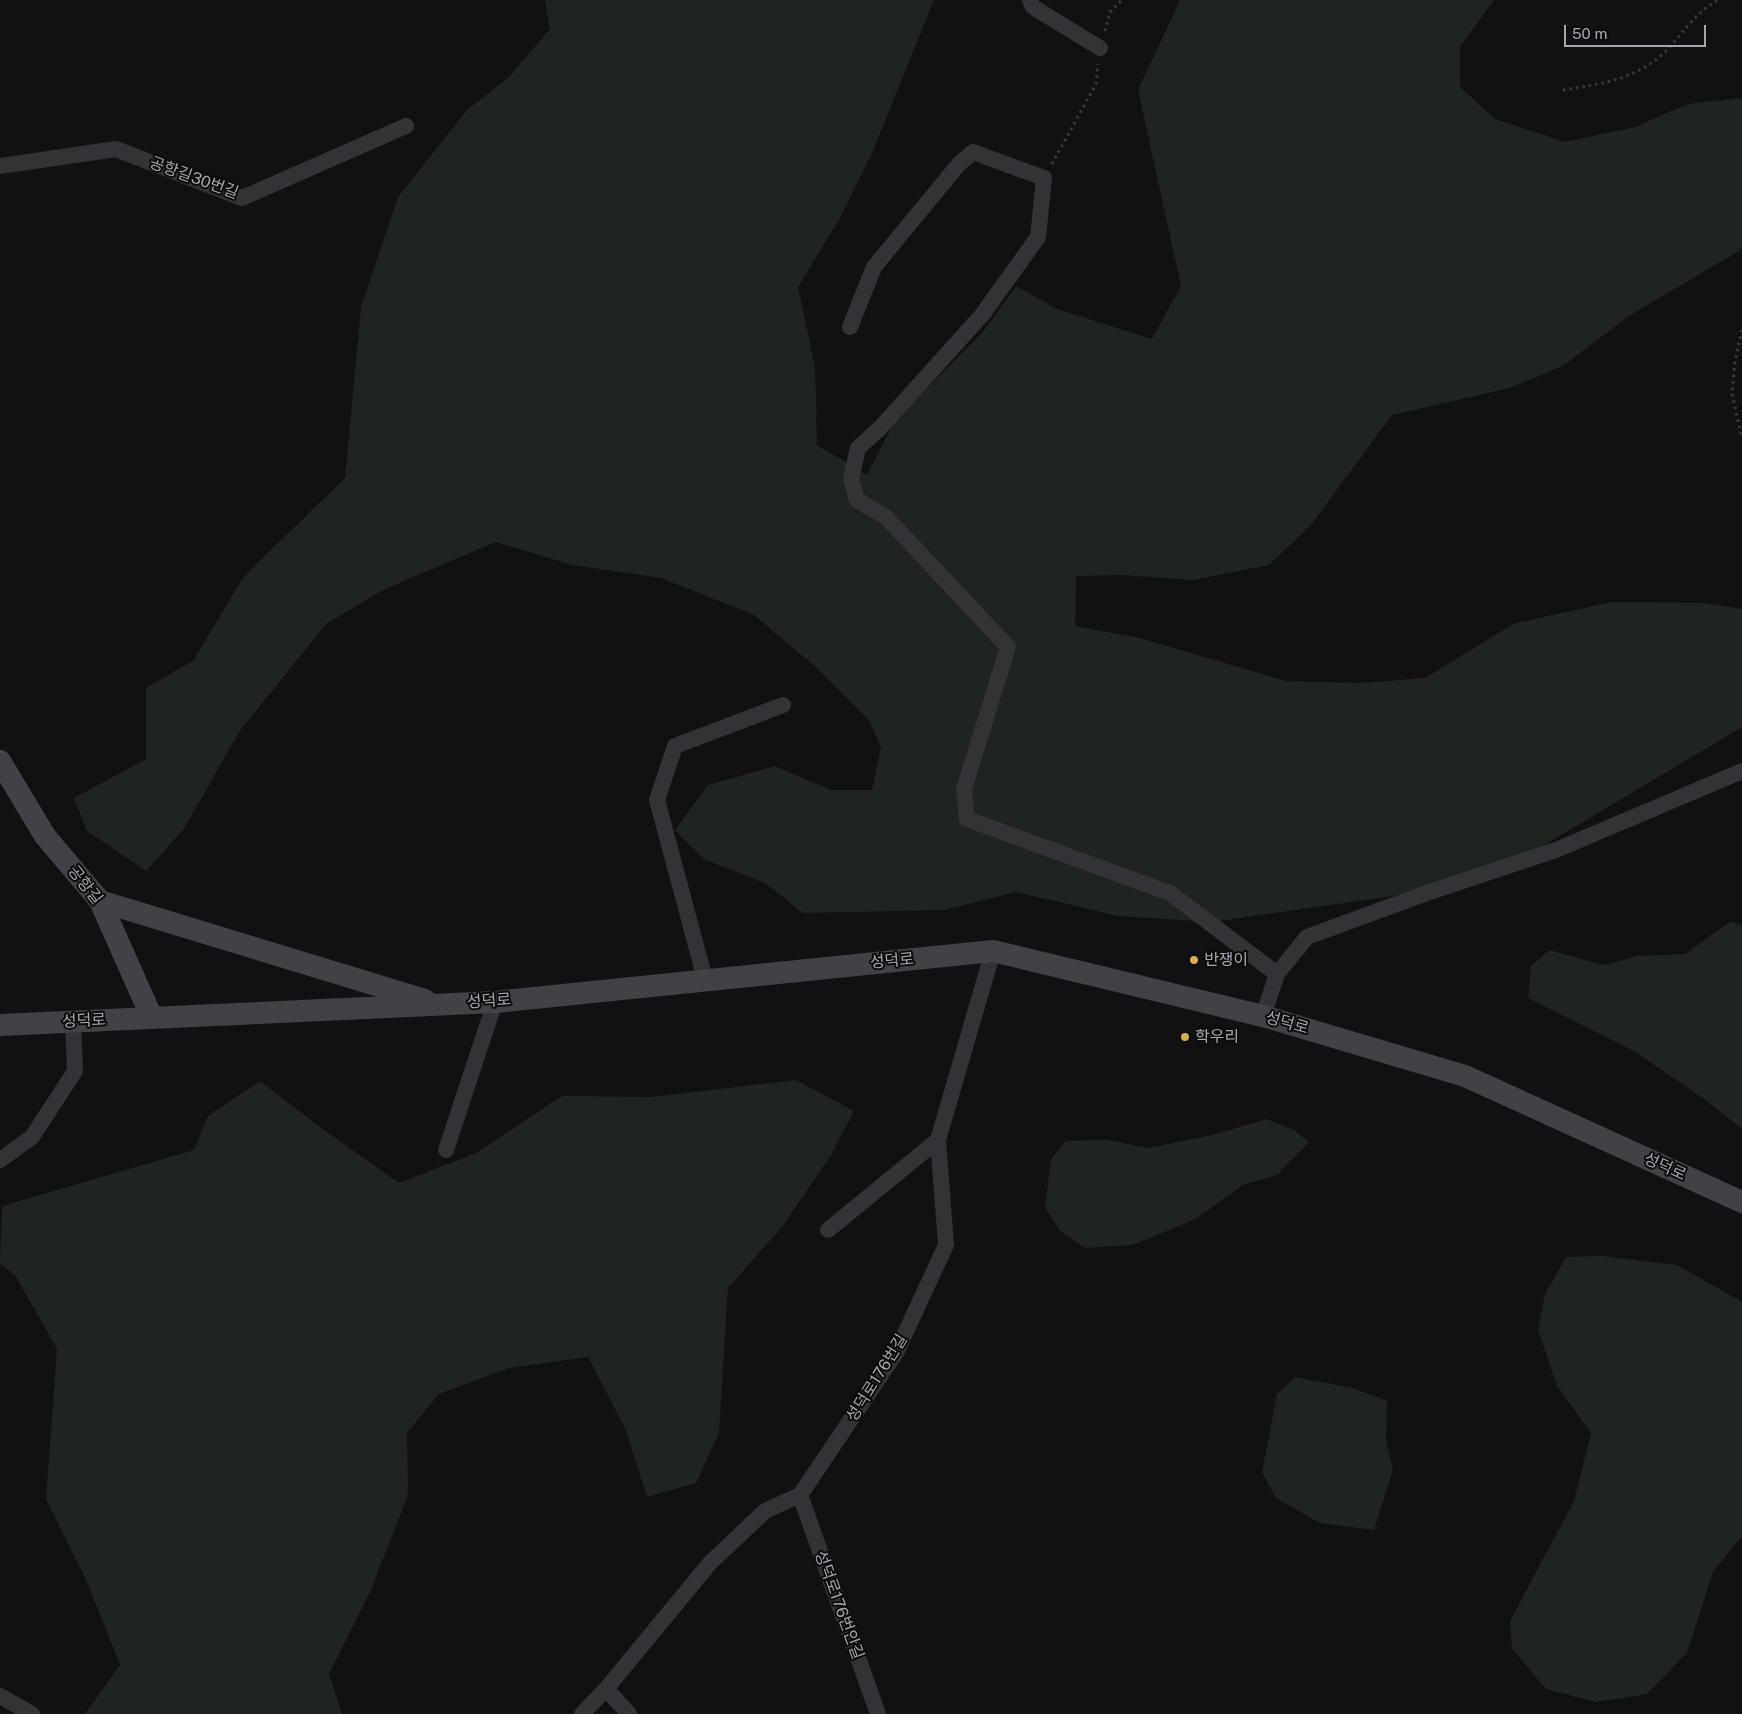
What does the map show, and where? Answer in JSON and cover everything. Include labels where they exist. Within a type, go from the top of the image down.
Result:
[{"type":"street","points":[[1030,0],[1034,7],[1100,48]]},
{"type":"street","name":"공항길30번길","points":[[0,166],[116,149],[242,198],[406,126]]},
{"type":"street","points":[[850,327],[874,267],[959,164],[973,152],[1044,178],[1038,237],[982,315],[880,428],[858,448],[851,479],[857,500],[885,516],[1008,647],[964,789],[967,819],[1170,893],[1276,974]]},
{"type":"street","points":[[705,979],[657,800],[675,746],[783,704]]},
{"type":"street","name":"공항길","points":[[0,761],[45,836],[100,901],[152,1018]]},
{"type":"street","points":[[1263,1016],[1276,974],[1307,937],[1424,894],[1556,850],[1742,771]]},
{"type":"street","points":[[100,901],[440,1004]]},
{"type":"street","name":"성덕로","points":[[0,1026],[495,1002],[993,951],[1263,1016],[1465,1076],[1742,1202]]},
{"type":"street","name":"성덕로176번길","points":[[800,1495],[897,1351],[946,1245],[938,1140],[993,951]]},
{"type":"street","points":[[446,1150],[495,1002]]},
{"type":"street","points":[[0,1160],[32,1137],[75,1071],[73,1022]]},
{"type":"street","points":[[828,1230],[938,1140]]},
{"type":"street","points":[[582,1714],[606,1689],[710,1563],[765,1510],[800,1495]]},
{"type":"street","name":"성덕로176번안길","points":[[800,1495],[878,1714]]},
{"type":"street","points":[[606,1689],[629,1714]]},
{"type":"street","points":[[0,1696],[32,1714]]},
{"type":"path","points":[[1044,178],[1096,84],[1100,48],[1110,12],[1122,0]]},
{"type":"path","points":[[1563,90],[1607,83],[1637,73],[1665,52],[1705,7],[1718,0]]},
{"type":"path","points":[[1742,330],[1735,361],[1732,394],[1742,438]]},
{"type":"shaded area","points":[[545,0],[934,0],[872,153],[840,218],[798,287],[815,367],[817,445],[867,475],[895,420],[983,332],[1016,286],[1057,309],[1152,339],[1181,286],[1138,90],[1180,0],[1494,0],[1460,47],[1460,87],[1495,119],[1565,142],[1635,127],[1688,104],[1742,98],[1742,249],[1629,316],[1563,366],[1510,388],[1392,415],[1311,525],[1269,565],[1193,580],[1122,575],[1076,576],[1075,626],[1140,638],[1286,681],[1360,683],[1425,678],[1513,624],[1611,602],[1705,603],[1742,609],[1742,727],[1508,867],[1393,896],[1212,922],[1118,916],[1016,892],[945,910],[803,913],[765,883],[703,859],[675,830],[708,785],[775,766],[831,790],[872,790],[881,747],[869,720],[818,669],[754,615],[661,578],[572,565],[496,542],[385,589],[326,624],[239,732],[184,829],[146,871],[87,831],[74,798],[146,759],[146,688],[193,661],[244,576],[345,478],[361,307],[398,197],[467,110],[509,77],[550,29]]},
{"type":"shaded area","points":[[1731,921],[1742,926],[1742,1129],[1704,1099],[1634,1051],[1528,998],[1531,966],[1549,950],[1604,965],[1637,956],[1685,954]]},
{"type":"shaded area","points":[[796,1080],[854,1111],[830,1157],[782,1227],[728,1288],[719,1433],[696,1483],[647,1497],[625,1428],[588,1357],[509,1368],[439,1394],[407,1433],[408,1495],[371,1590],[329,1674],[342,1714],[85,1714],[120,1665],[86,1580],[46,1499],[57,1349],[15,1275],[0,1264],[2,1206],[194,1150],[208,1116],[260,1081],[320,1127],[399,1183],[476,1153],[562,1096],[651,1097]]},
{"type":"shaded area","points":[[1267,1119],[1294,1130],[1309,1142],[1277,1175],[1243,1185],[1194,1220],[1132,1245],[1085,1248],[1060,1231],[1045,1207],[1051,1159],[1066,1141],[1108,1140],[1148,1148],[1212,1135]]},
{"type":"shaded area","points":[[1602,1256],[1677,1265],[1742,1302],[1742,1538],[1739,1539],[1713,1572],[1687,1653],[1647,1694],[1596,1702],[1546,1689],[1512,1649],[1510,1621],[1574,1501],[1591,1433],[1557,1386],[1538,1330],[1545,1294],[1566,1257]]},
{"type":"shaded area","points":[[1295,1377],[1353,1388],[1387,1401],[1386,1440],[1393,1470],[1374,1530],[1320,1523],[1276,1498],[1262,1472],[1277,1394]]},
{"type":"place","name":"반쟁이","points":[[1194,960]]},
{"type":"place","name":"학우리","points":[[1185,1037]]}]
